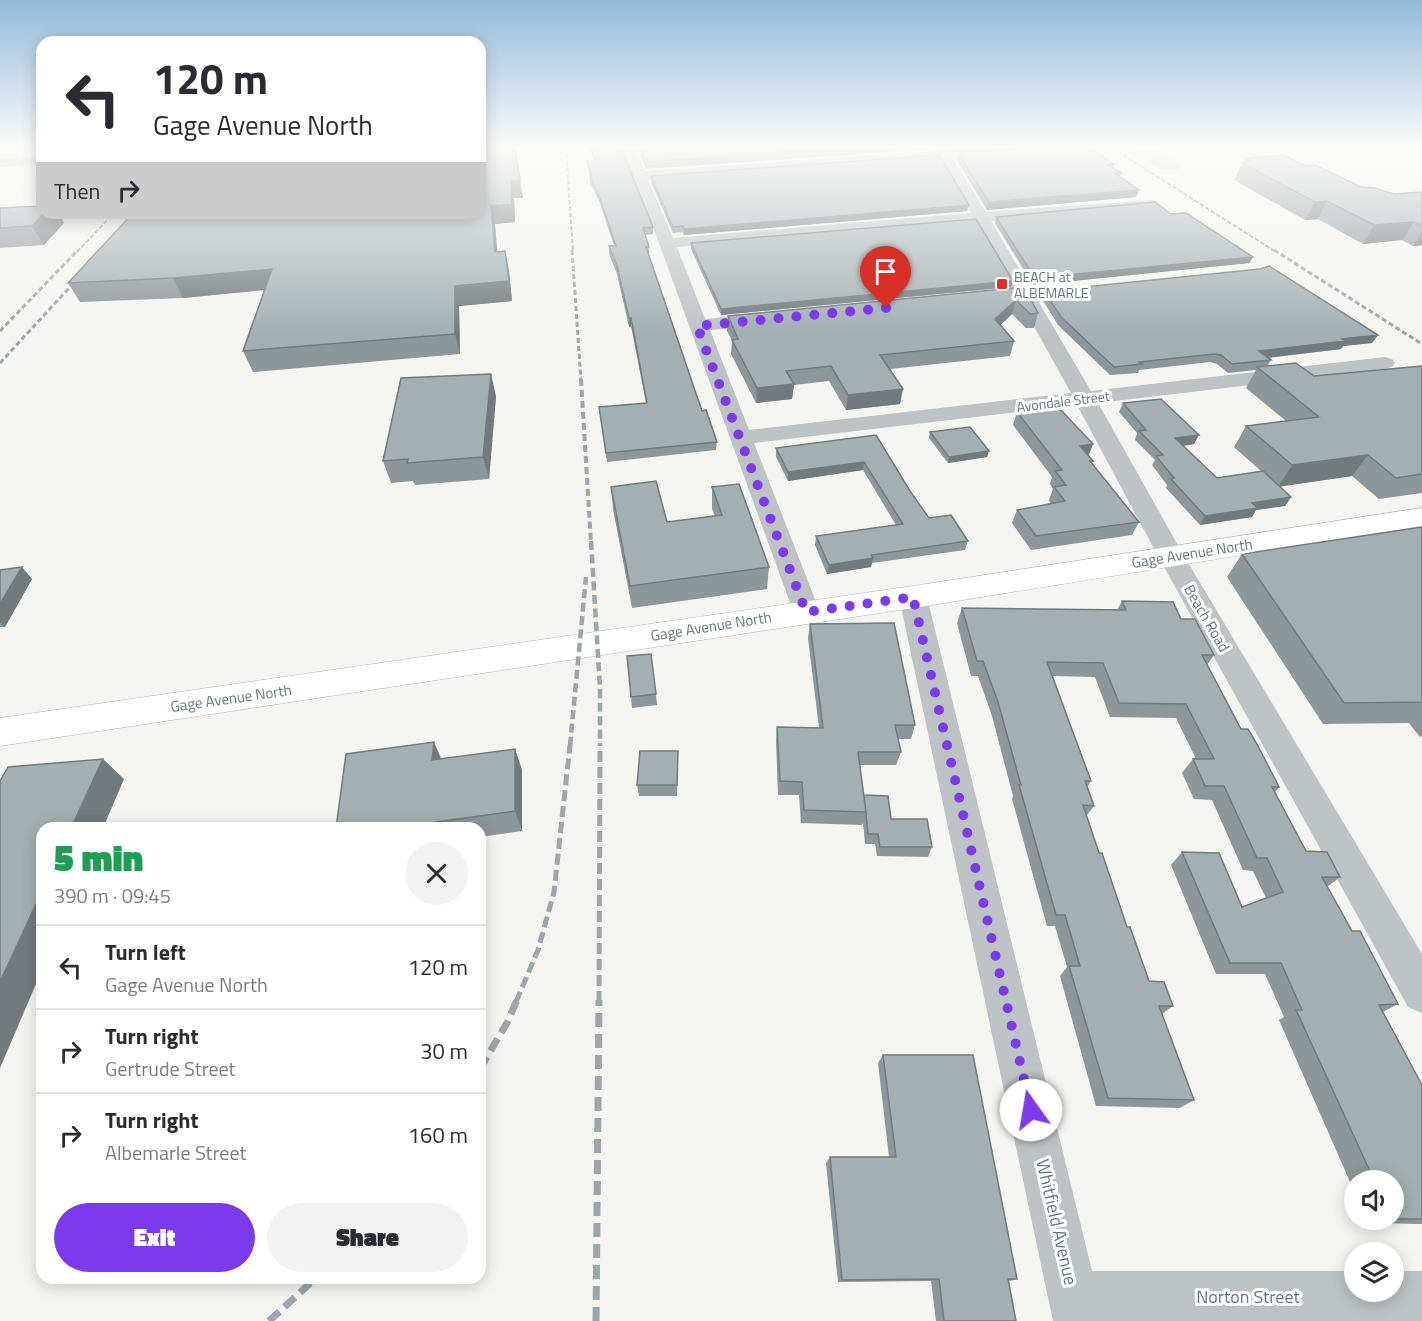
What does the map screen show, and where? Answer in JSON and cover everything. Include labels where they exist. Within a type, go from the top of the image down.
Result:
[{"type":"main road","name":"Gage Avenue North","points":[[0,732],[913,597],[1422,517]]},
{"type":"street","points":[[653,210],[806,612]]},
{"type":"street","name":"Beach Road","points":[[976,210],[1027,294],[1172,556],[1422,993]]},
{"type":"street","points":[[667,243],[1075,210]]},
{"type":"street","points":[[1003,296],[1050,292]]},
{"type":"street","points":[[697,326],[780,318]]},
{"type":"street","name":"Avondale Street","points":[[741,438],[1385,363]]},
{"type":"street","name":"Whitfield Avenue","points":[[913,597],[1077,1309]]},
{"type":"street","name":"Norton Street","points":[[1077,1309],[1422,1296]]},
{"type":"building","points":[[0,210],[36,210],[36,219],[39,219],[32,226],[0,228]]},
{"type":"building","points":[[486,210],[491,210],[495,252],[505,251],[509,281],[455,286],[455,334],[243,351],[272,269],[173,278],[68,283],[127,219],[486,219]]},
{"type":"building","points":[[604,210],[646,210],[653,227],[643,228],[649,247],[646,247],[702,411],[706,410],[717,442],[606,453],[599,407],[647,403],[631,318],[629,318],[617,266],[609,246],[616,246]]},
{"type":"building","points":[[666,210],[914,210],[684,229],[683,226],[673,227]]},
{"type":"building","points":[[1074,210],[1165,210],[1171,214],[1186,213],[1253,257],[1035,278],[996,217]]},
{"type":"building","points":[[1344,210],[1422,210],[1422,226],[1414,222],[1374,225]]},
{"type":"building","points":[[976,219],[1013,281],[721,309],[691,243]]},
{"type":"building","points":[[1269,266],[1378,335],[1259,351],[1271,360],[1232,364],[1221,355],[1214,354],[1114,367],[1061,317],[1044,291],[1260,269]]},
{"type":"building","points":[[1024,287],[1038,313],[1030,314],[1016,300],[995,319],[1014,341],[880,355],[903,389],[848,395],[831,366],[786,371],[794,384],[757,388],[732,340],[738,339],[728,316]]},
{"type":"building","points":[[1296,363],[1314,376],[1422,366],[1422,474],[1396,478],[1368,455],[1292,465],[1246,426],[1319,417],[1257,367]]},
{"type":"building","points":[[491,374],[483,457],[407,463],[408,459],[383,461],[401,378]]},
{"type":"building","points":[[1161,399],[1199,435],[1175,438],[1217,478],[1263,471],[1291,497],[1252,503],[1258,508],[1205,516],[1171,479],[1174,478],[1156,456],[1163,455],[1139,431],[1146,430],[1123,403]]},
{"type":"building","points":[[1059,408],[1093,444],[1080,446],[1139,522],[1036,536],[1017,510],[1065,501],[1054,487],[1066,485],[1055,471],[1062,470],[1017,412]]},
{"type":"building","points":[[970,427],[989,451],[949,457],[930,432]]},
{"type":"building","points":[[876,435],[929,518],[951,515],[968,541],[871,555],[873,558],[829,565],[816,536],[903,524],[864,462],[788,472],[776,448]]},
{"type":"building","points":[[656,481],[667,522],[722,515],[712,487],[739,484],[769,567],[630,586],[611,487]]},
{"type":"building","points":[[1422,527],[1422,702],[1344,703],[1242,554]]},
{"type":"building","points":[[22,567],[0,604],[0,570]]},
{"type":"building","points":[[1122,601],[1173,602],[1181,619],[1195,619],[1214,655],[1202,655],[1241,729],[1248,729],[1257,744],[1279,787],[1272,787],[1306,851],[1327,852],[1340,877],[1322,877],[1352,931],[1360,931],[1398,1004],[1379,1005],[1422,1085],[1422,1219],[1404,1219],[1404,1170],[1369,1170],[1296,1010],[1302,1010],[1281,963],[1230,963],[1182,852],[1219,853],[1242,907],[1283,892],[1267,858],[1257,858],[1224,786],[1205,786],[1193,759],[1214,759],[1186,704],[1119,703],[1103,663],[1047,662],[1091,781],[1085,781],[1094,806],[1083,805],[1099,853],[1102,853],[1127,927],[1130,927],[1149,981],[1164,982],[1173,1006],[1159,1006],[1194,1100],[1108,1098],[1069,966],[1080,966],[1065,915],[1056,915],[998,702],[983,661],[977,661],[962,608],[1126,610]]},
{"type":"building","points":[[894,623],[915,725],[895,725],[901,752],[858,752],[866,812],[804,810],[802,782],[780,781],[777,727],[823,728],[810,624]]},
{"type":"building","points":[[651,654],[656,694],[631,697],[627,656]]},
{"type":"building","points":[[434,742],[432,760],[515,749],[515,811],[437,822],[337,822],[346,754]]},
{"type":"building","points":[[640,751],[678,751],[677,785],[637,785]]},
{"type":"building","points":[[103,759],[74,822],[36,822],[36,904],[0,982],[0,781],[8,767]]},
{"type":"building","points":[[864,795],[888,796],[891,819],[927,819],[932,847],[880,847],[878,834],[868,834]]},
{"type":"building","points":[[883,1055],[973,1055],[1017,1279],[1008,1279],[1016,1321],[944,1321],[939,1279],[842,1280],[830,1157],[896,1157]]},
{"type":"railway","points":[[570,210],[573,252]]},
{"type":"railway","points":[[1209,210],[1276,252]]},
{"type":"railway","points":[[77,252],[108,219]]},
{"type":"railway","points":[[0,331],[78,250]]},
{"type":"railway","points":[[572,250],[581,381]]},
{"type":"railway","points":[[1274,250],[1422,344]]},
{"type":"railway","points":[[0,363],[81,275]]},
{"type":"railway","points":[[581,379],[591,543]]},
{"type":"railway","points":[[591,541],[600,688],[600,745]]},
{"type":"railway","points":[[570,746],[586,577]]},
{"type":"railway","points":[[516,1002],[538,950],[554,892],[570,745]]},
{"type":"railway","points":[[599,1002],[600,745]]},
{"type":"railway","points":[[486,1059],[508,1021],[517,1000]]},
{"type":"railway","points":[[596,1321],[599,1000]]},
{"type":"railway","points":[[269,1321],[309,1284]]},
{"type":"place","name":"BEACH at ALBEMARLE","points":[[1002,284]]},
{"type":"route","points":[[886,308],[697,326],[806,612],[913,597],[1031,1110]]}]
